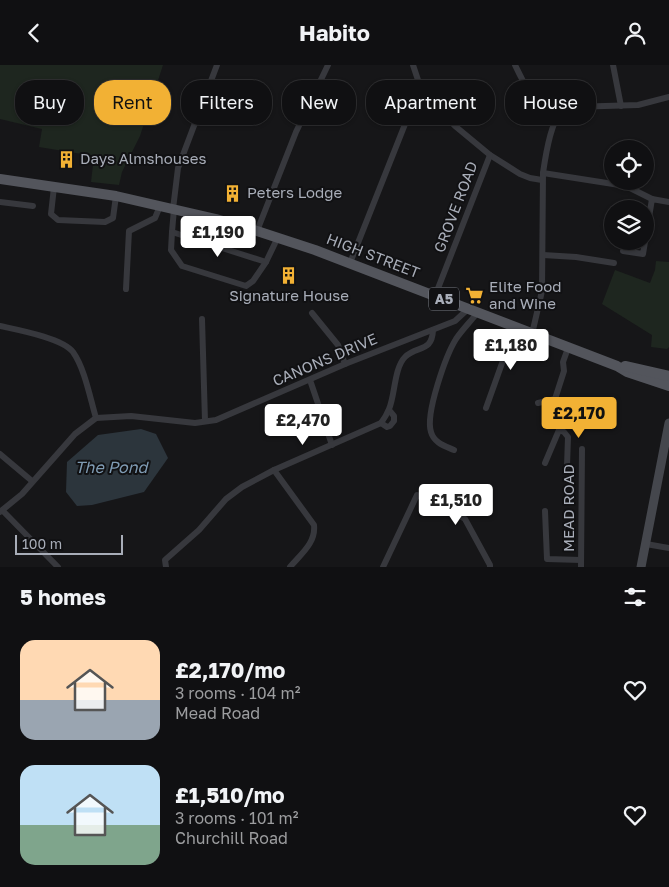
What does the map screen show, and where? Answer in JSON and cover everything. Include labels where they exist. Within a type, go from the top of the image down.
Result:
[{"type":"main road","name":"A5","points":[[0,179],[116,196],[257,231]]},
{"type":"main road","name":"HIGH STREET","points":[[257,231],[350,263],[617,366],[627,372],[669,386]]},
{"type":"main road","name":"HIGH STREET","points":[[617,366],[628,366],[669,376]]},
{"type":"main road","points":[[641,567],[669,423]]},
{"type":"street","points":[[217,65],[178,168],[171,250],[182,266],[246,286],[253,281],[266,262],[278,237]]},
{"type":"street","points":[[257,231],[296,132],[328,65]]},
{"type":"street","points":[[413,65],[418,80]]},
{"type":"street","points":[[515,65],[524,80]]},
{"type":"street","points":[[613,65],[621,106]]},
{"type":"street","points":[[596,107],[638,105],[669,97]]},
{"type":"street","points":[[350,263],[405,125]]},
{"type":"street","points":[[453,125],[490,155],[520,174],[530,178],[542,177],[626,186],[652,199],[669,202]]},
{"type":"street","points":[[532,334],[542,294],[542,177],[554,125]]},
{"type":"street","name":"GROVE ROAD","points":[[435,296],[490,155]]},
{"type":"street","points":[[54,187],[51,214],[58,220],[105,222],[113,218],[116,196]]},
{"type":"street","points":[[623,251],[643,254],[652,199]]},
{"type":"street","points":[[0,202],[34,206]]},
{"type":"street","points":[[126,289],[129,231],[155,218],[160,206]]},
{"type":"street","points":[[172,232],[266,262]]},
{"type":"street","points":[[543,255],[576,257],[614,263]]},
{"type":"street","points":[[454,451],[437,442],[430,432],[431,412],[444,367],[456,339],[473,310]]},
{"type":"street","name":"CANONS DRIVE","points":[[96,418],[131,416],[195,423],[216,420],[345,364],[455,321],[473,310]]},
{"type":"street","points":[[312,313],[338,345],[345,364]]},
{"type":"street","points":[[202,319],[205,421]]},
{"type":"street","points":[[0,325],[53,339],[72,350],[80,365],[96,418],[75,434],[22,494],[1,511],[58,567]]},
{"type":"street","points":[[486,408],[515,327]]},
{"type":"street","points":[[166,563],[199,530],[226,499],[242,487],[274,470],[381,423],[389,410],[400,365],[405,357],[427,346],[432,339],[433,330]]},
{"type":"street","points":[[545,463],[559,430],[562,416],[555,399],[564,371],[563,362],[568,348]]},
{"type":"street","points":[[310,380],[332,445]]},
{"type":"street","points":[[538,403],[555,399]]},
{"type":"street","points":[[381,423],[387,427],[394,421],[394,415],[389,410]]},
{"type":"street","points":[[559,430],[568,437],[568,466]]},
{"type":"street","name":"MEAD ROAD","points":[[582,449],[582,563]]},
{"type":"street","points":[[0,454],[32,481]]},
{"type":"street","points":[[274,470],[314,525],[315,534],[311,544],[290,567]]},
{"type":"street","points":[[383,567],[417,495],[466,519],[490,567]]},
{"type":"street","points":[[545,511],[547,559],[582,563]]},
{"type":"street","points":[[646,544],[669,548]]},
{"type":"shaded area","points":[[0,65],[163,65],[158,80],[94,80],[94,125],[144,125],[122,172],[119,185],[91,182],[94,156],[39,147],[42,129],[25,125],[84,125],[84,80],[15,80],[15,123],[0,119]]},
{"type":"shaded area","points":[[656,261],[669,262],[669,347],[667,349],[651,347],[652,335],[602,304],[615,270],[650,283]]},
{"type":"water","name":"The Pond","points":[[141,429],[156,434],[168,458],[144,492],[92,505],[77,506],[66,492],[67,462],[98,435]]},
{"type":"place","name":"Days Almshouses","points":[[66,159]]},
{"type":"place","name":"Peters Lodge","points":[[233,193]]},
{"type":"place","name":"Signature House","points":[[289,275]]},
{"type":"place","name":"Elite Food and Wine","points":[[475,296]]}]
